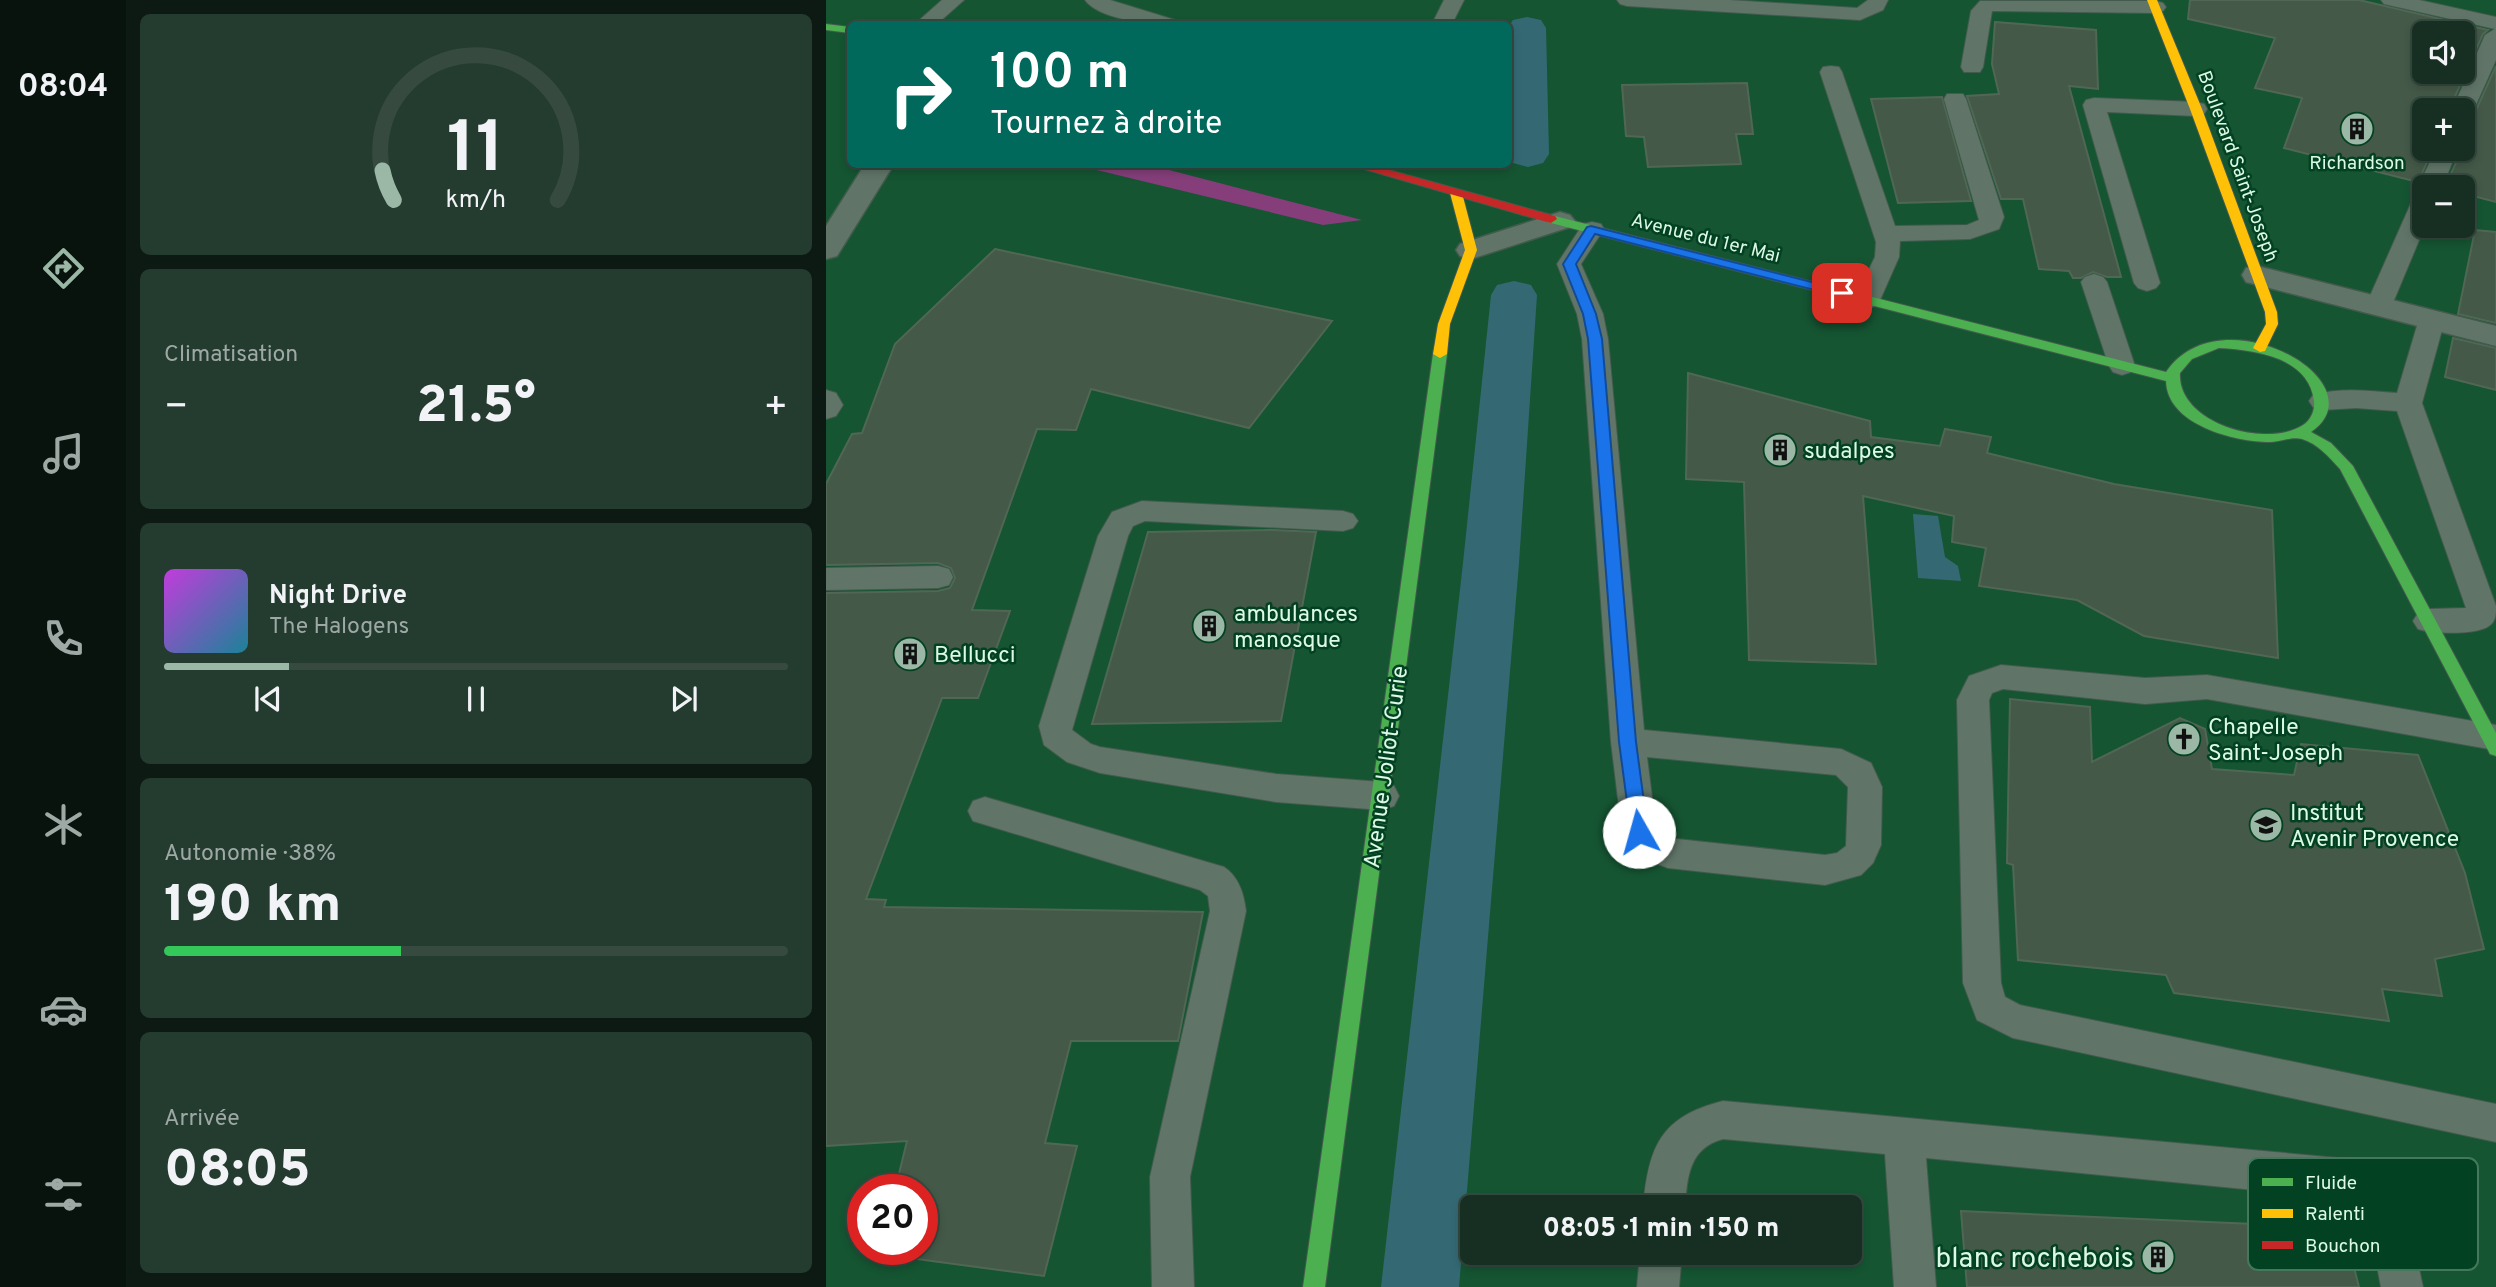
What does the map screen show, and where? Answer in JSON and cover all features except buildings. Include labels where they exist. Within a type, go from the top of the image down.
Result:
[{"type":"street","name":"Boulevard Saint-Joseph","points":[[2154,3],[2196,109],[2272,319],[2260,348]]},
{"type":"street","points":[[826,27],[847,30]]},
{"type":"street","points":[[826,250],[877,168]]},
{"type":"street","name":"Avenue du 1er Mai","points":[[1367,168],[1560,221],[2172,378]]},
{"type":"street","points":[[1456,192],[1471,250],[1560,221]]},
{"type":"street","name":"Avenue Joliot-Curie","points":[[1314,1287],[1444,324],[1471,250]]},
{"type":"street","points":[[2257,275],[2496,336]]},
{"type":"street","points":[[2218,344],[2260,348],[2297,364],[2311,375],[2320,388],[2323,401],[2320,413],[2312,424],[2300,432],[2281,438],[2260,439],[2216,429],[2197,419],[2183,406],[2174,392],[2172,378],[2176,366],[2185,356],[2200,348],[2218,344]]},
{"type":"street","points":[[2300,432],[2326,446],[2346,466],[2493,743]]},
{"type":"lane","points":[[929,21],[954,0]]},
{"type":"lane","points":[[1095,0],[1108,7],[1157,21]]},
{"type":"lane","points":[[1444,21],[1454,0]]},
{"type":"lane","points":[[1637,0],[1821,6],[1860,14],[1876,6],[1878,0]]},
{"type":"lane","points":[[2391,0],[2496,23]]},
{"type":"lane","points":[[1972,67],[1981,11],[1987,5],[2154,3]]},
{"type":"lane","points":[[2469,98],[2496,35]]},
{"type":"lane","points":[[1831,72],[1888,243],[1887,257],[1867,300]]},
{"type":"lane","points":[[1885,234],[1970,232],[1990,224],[1992,217],[1955,99]]},
{"type":"lane","points":[[2147,283],[2094,104],[2196,109]]},
{"type":"lane","points":[[1591,229],[1569,264],[1590,314],[1595,339],[1628,742],[1639,832],[1644,841],[1654,849],[1668,853],[1825,870],[1841,869],[1853,863],[1862,852],[1865,838],[1864,781],[1858,772],[1841,762],[1628,742]]},
{"type":"lane","points":[[2379,305],[2412,229]]},
{"type":"lane","points":[[2094,282],[2122,366]]},
{"type":"lane","points":[[2429,621],[2477,620],[2483,613],[2408,403],[2432,319]]},
{"type":"lane","points":[[826,399],[829,405],[826,410]]},
{"type":"lane","points":[[2323,401],[2356,399],[2408,403]]},
{"type":"lane","points":[[1343,521],[1142,511],[1122,519],[1113,536],[1055,726],[1056,736],[1079,753],[1100,760],[1276,788],[1382,796]]},
{"type":"lane","points":[[826,579],[938,577]]},
{"type":"lane","points":[[2493,743],[2207,687],[2145,691],[2001,677],[1980,685],[1973,700],[1982,983],[1990,1008],[2012,1021],[2496,1123]]},
{"type":"lane","points":[[985,811],[1211,878],[1221,883],[1226,895],[1228,911],[1170,1177],[1173,1287]]},
{"type":"lane","points":[[1665,1195],[1667,1170],[1680,1142],[1712,1122],[1723,1120],[2248,1169]]},
{"type":"lane","points":[[1904,1136],[1915,1287]]},
{"type":"lane","points":[[1658,1287],[1660,1265]]},
{"type":"lane","points":[[2398,1270],[2402,1287]]},
{"type":"shaded area","points":[[826,0],[2496,0],[2496,1287],[826,1287]]},
{"type":"shaded area","points":[[1088,168],[1162,168],[1362,220],[1323,225]]},
{"type":"water","points":[[1913,514],[1938,516],[1945,557],[1958,566],[1961,581],[1918,578]]},
{"type":"waterway","points":[[1527,28],[1528,154]]},
{"type":"waterway","points":[[1420,1287],[1491,563],[1514,295]]},
{"type":"traffic: fast","points":[[826,27],[847,30]]},
{"type":"traffic: fast","points":[[1551,219],[2172,378]]},
{"type":"traffic: fast","points":[[2218,344],[2249,346],[2282,355],[2296,363],[2317,385],[2321,405],[2320,413],[2314,422],[2293,435],[2253,437],[2211,426],[2194,416],[2180,403],[2173,388],[2173,372],[2187,356],[2218,344]]},
{"type":"traffic: fast","points":[[1314,1287],[1440,354]]},
{"type":"traffic: fast","points":[[2300,432],[2326,446],[2346,466],[2496,749]]},
{"type":"traffic: slow","points":[[2152,0],[2196,109],[2271,312],[2272,324],[2260,348]]},
{"type":"traffic: slow","points":[[1440,354],[1444,324],[1471,250],[1456,193]]},
{"type":"traffic: jam","points":[[1366,168],[1551,219]]},
{"type":"place","name":"Richardson","points":[[2357,129]]},
{"type":"place","name":"sudalpes","points":[[1780,450]]},
{"type":"place","name":"ambulances manosque","points":[[1209,626]]},
{"type":"place","name":"Bellucci","points":[[910,654]]},
{"type":"place","name":"Chapelle Saint-Joseph","points":[[2184,739]]},
{"type":"place","name":"Institut Avenir Provence","points":[[2266,825]]},
{"type":"place","name":"blanc rochebois","points":[[2158,1257]]},
{"type":"route","points":[[1639,832],[1628,742],[1595,339],[1590,314],[1569,264],[1591,229],[1842,293]]}]
